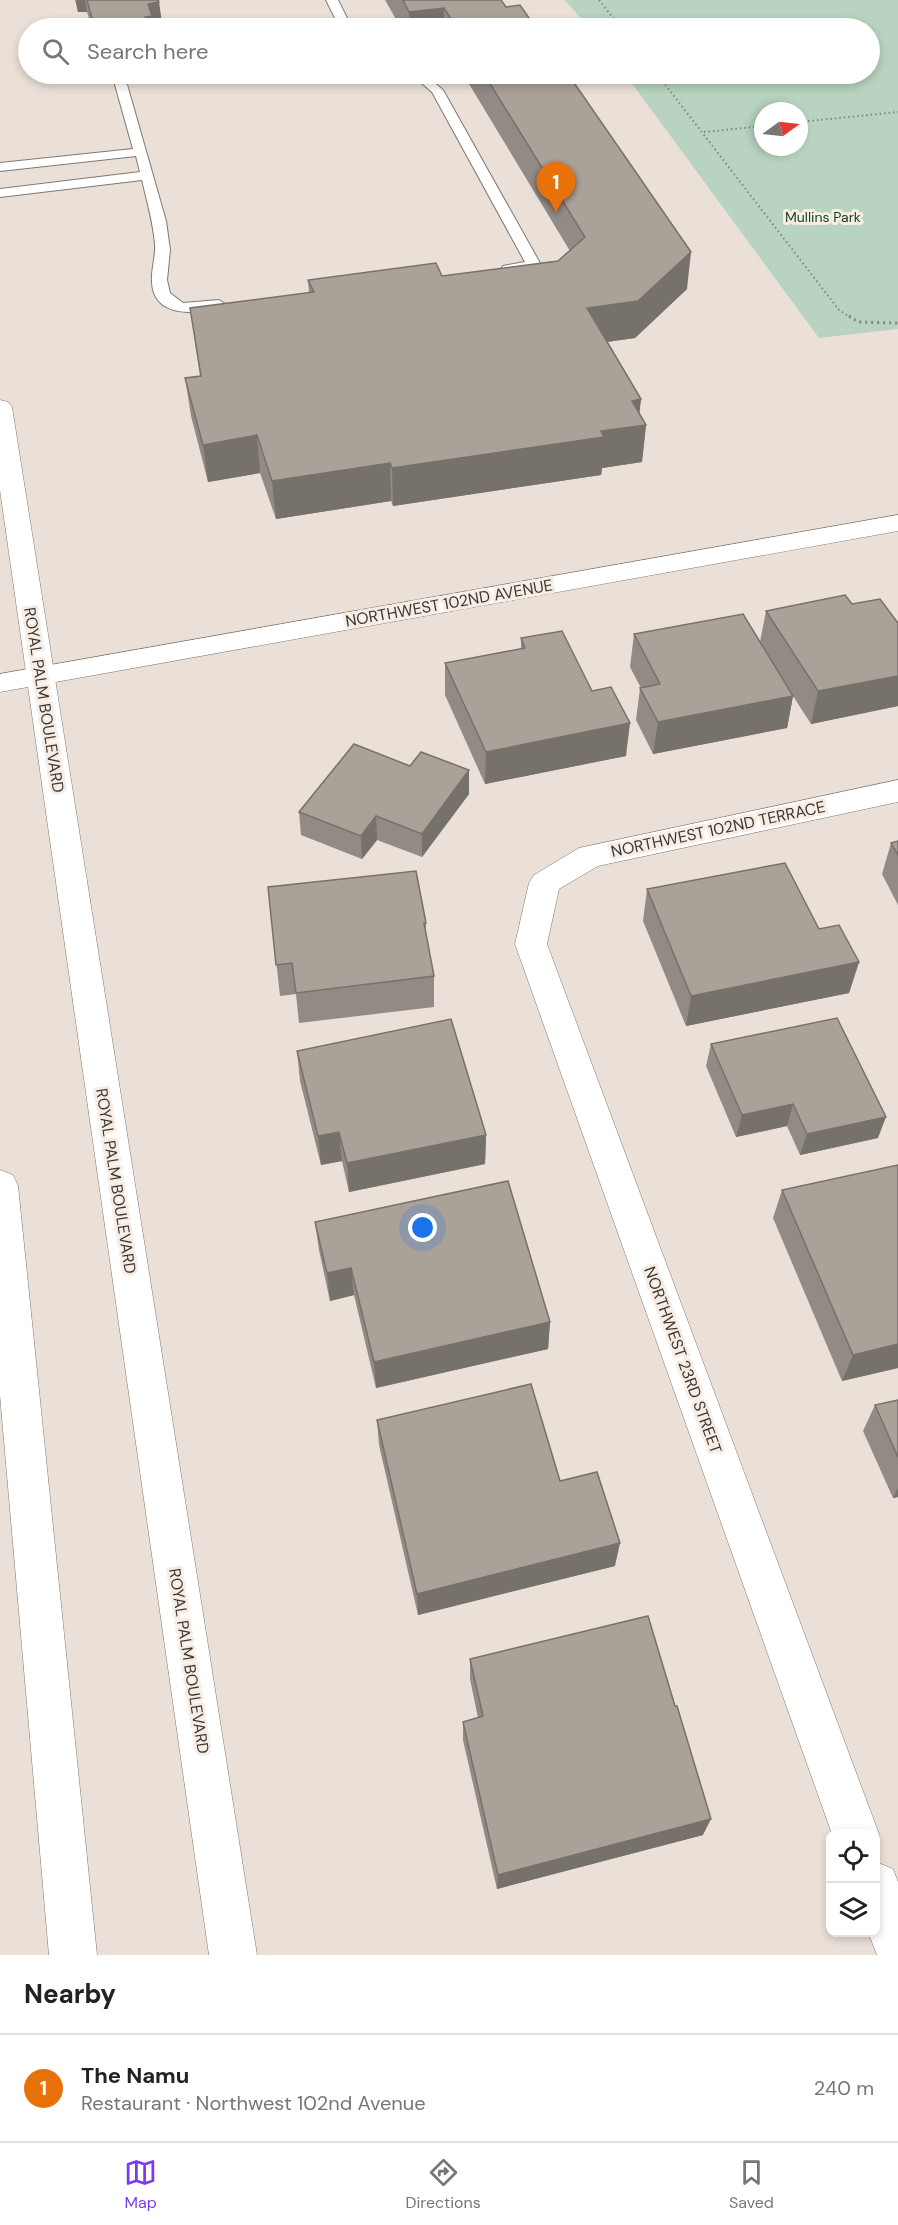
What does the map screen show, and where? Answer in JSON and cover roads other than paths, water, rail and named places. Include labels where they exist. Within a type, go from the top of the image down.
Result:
[{"type":"main road","name":"ROYAL PALM BOULEVARD","points":[[0,407],[233,1955]]},
{"type":"main road","name":"NORTHWEST 102ND AVENUE","points":[[0,682],[898,523]]},
{"type":"main road","name":"NORTHWEST 102ND TERRACE","points":[[545,883],[590,856],[898,791]]},
{"type":"main road","name":"NORTHWEST 23RD STREET","points":[[545,883],[531,944],[855,1829]]},
{"type":"main road","points":[[0,1186],[73,1955]]},
{"type":"main road","points":[[880,1897],[898,1948]]},
{"type":"lane","points":[[332,0],[341,18]]},
{"type":"lane","points":[[121,84],[163,245],[159,284],[166,300],[183,309],[237,303]]},
{"type":"lane","points":[[430,84],[437,90],[534,265],[489,271]]},
{"type":"lane","points":[[0,168],[140,152]]},
{"type":"lane","points":[[0,193],[146,175]]},
{"type":"place","name":"The Namu","points":[[556,212]]},
{"type":"park label","name":"Mullins Park","points":[[823,217]]}]
